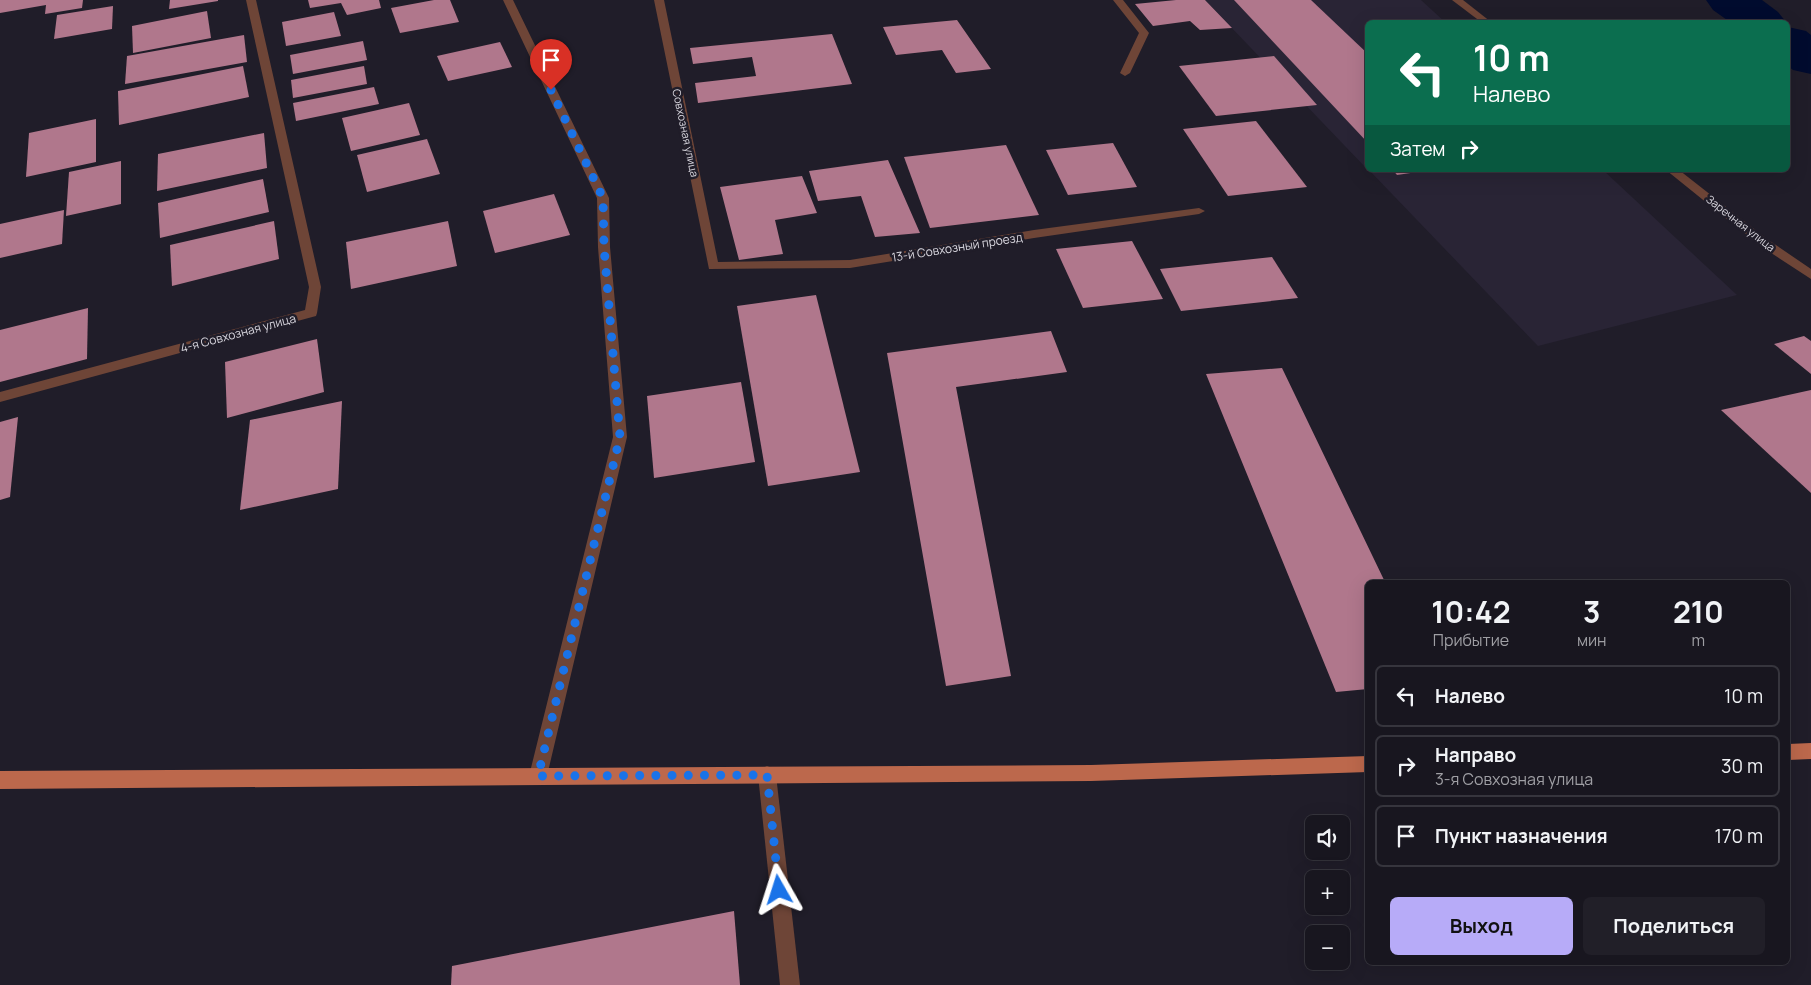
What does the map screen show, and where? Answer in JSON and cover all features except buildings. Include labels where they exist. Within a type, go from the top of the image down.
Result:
[{"type":"main road","points":[[1790,752],[1811,751]]},
{"type":"main road","points":[[0,780],[1091,773],[1365,764]]},
{"type":"street","name":"4-я Совхозная улица","points":[[0,397],[311,313],[315,287],[251,0]]},
{"type":"street","points":[[508,0],[603,198],[604,247],[620,437],[538,776]]},
{"type":"street","name":"Совхозная улица","points":[[659,0],[713,266]]},
{"type":"street","points":[[1118,0],[1144,33],[1124,73]]},
{"type":"street","points":[[1457,0],[1483,20]]},
{"type":"street","name":"Заречная улица","points":[[1675,172],[1763,242],[1811,275]]},
{"type":"street","name":"13-й Совхозный проезд","points":[[713,266],[850,264],[1034,234],[1200,211]]},
{"type":"street","points":[[767,775],[790,985]]},
{"type":"shaded area","points":[[1205,0],[1421,0],[1443,20],[1365,20],[1365,167]]},
{"type":"shaded area","points":[[1371,172],[1605,172],[1737,295],[1538,346]]},
{"type":"waterway","points":[[1730,0],[1758,20]]},
{"type":"waterway","points":[[1790,43],[1811,59]]},
{"type":"route","points":[[551,90],[603,198],[604,247],[620,437],[538,776],[767,775],[779,890]]}]
